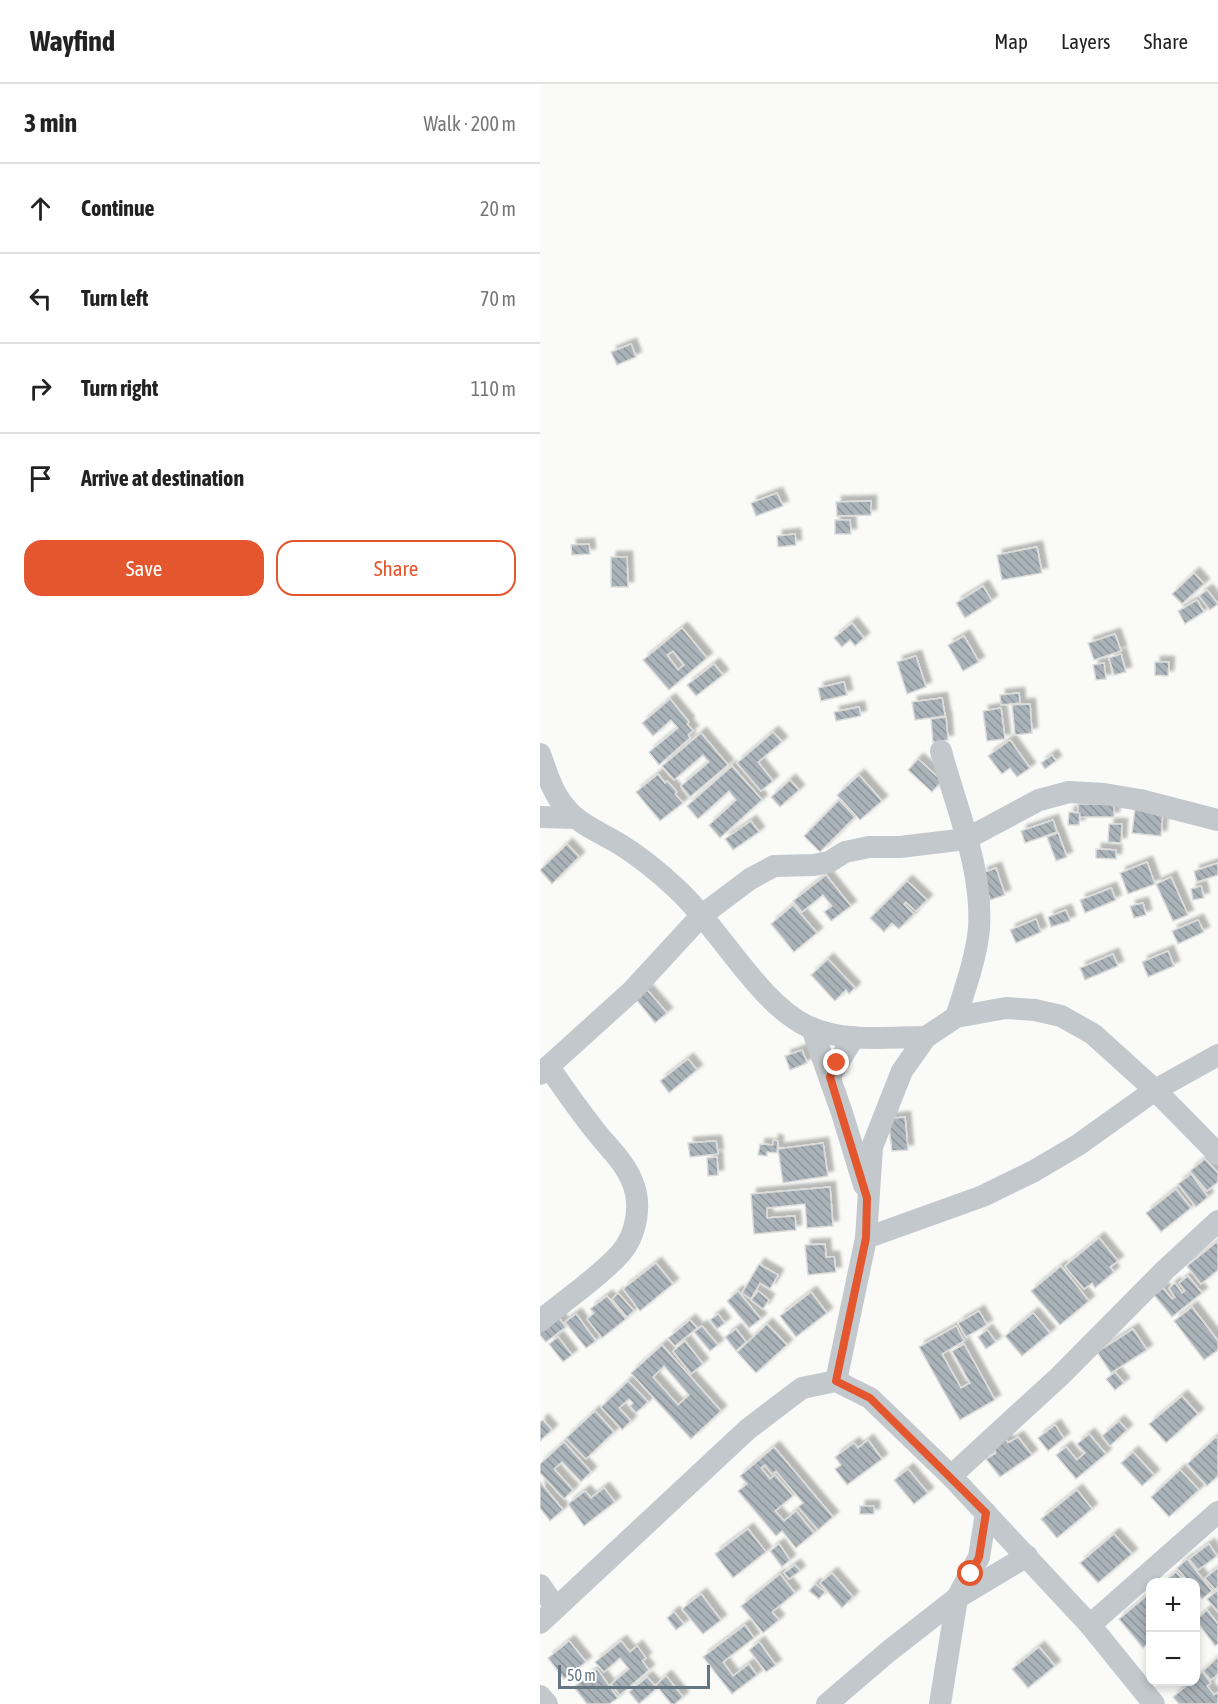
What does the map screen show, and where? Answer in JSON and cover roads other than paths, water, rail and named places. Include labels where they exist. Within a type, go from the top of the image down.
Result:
[{"type":"street","points":[[941,751],[974,867],[979,896],[979,930],[956,1017]]},
{"type":"street","points":[[540,754],[556,796],[576,818],[619,843],[657,870],[702,915],[790,1017],[812,1028],[833,1034],[854,1037],[926,1037]]},
{"type":"street","points":[[540,1321],[600,1273],[622,1252],[634,1232],[637,1208],[633,1182],[622,1165],[544,1070],[632,991],[702,915],[750,879],[774,866],[814,865],[829,862],[845,852],[869,847],[900,847],[966,839],[1039,800],[1069,792],[1104,794],[1140,800],[1218,820]]},
{"type":"street","points":[[540,817],[576,818]]},
{"type":"street","points":[[836,1381],[866,1238],[872,1147],[902,1071],[926,1037],[956,1017],[1006,1008],[1035,1010],[1061,1016],[1093,1034],[1155,1090],[1218,1154]]},
{"type":"street","points":[[812,1028],[830,1077],[867,1198]]},
{"type":"street","points":[[830,1077],[854,1037]]},
{"type":"street","points":[[866,1238],[983,1196],[1034,1171],[1078,1145],[1155,1090],[1218,1055]]},
{"type":"street","points":[[951,1476],[1060,1376],[1165,1270],[1218,1221]]},
{"type":"street","points":[[540,1585],[548,1616],[748,1429],[802,1388],[836,1381],[870,1398],[951,1476],[1090,1625],[1154,1704]]},
{"type":"street","points":[[1090,1625],[1218,1512]]},
{"type":"street","points":[[940,1704],[957,1598],[979,1557],[986,1513]]},
{"type":"street","points":[[827,1704],[957,1598],[1027,1556]]},
{"type":"street","points":[[540,1696],[547,1704]]}]
